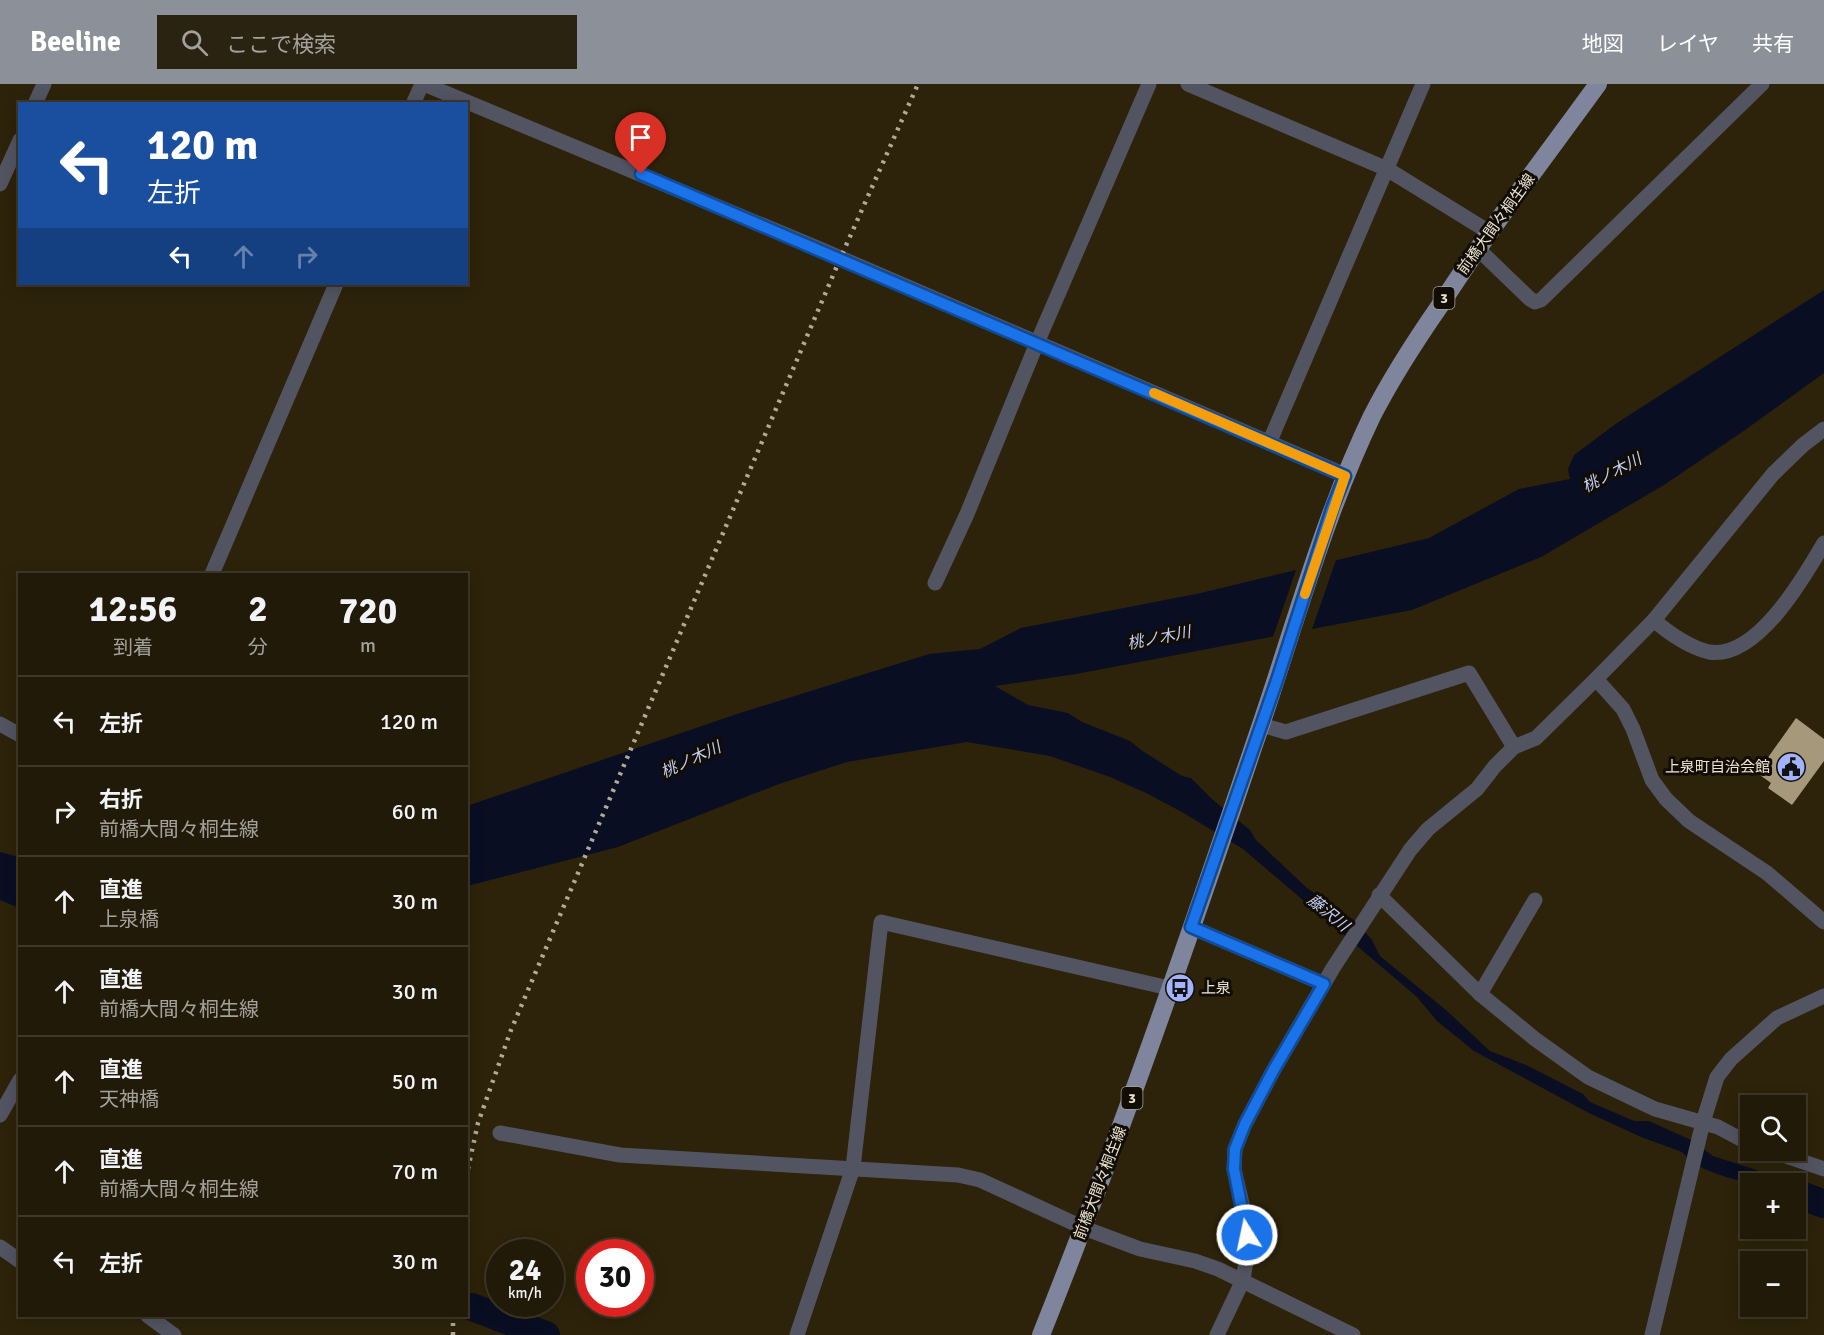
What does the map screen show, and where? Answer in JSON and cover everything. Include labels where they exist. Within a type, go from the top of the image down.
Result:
[{"type":"main road","name":"前橋大間々桐生線","points":[[1041,1335],[1126,1114],[1216,859],[1345,476],[1388,386],[1477,248],[1598,84]]},
{"type":"street","points":[[36,102],[44,84]]},
{"type":"street","points":[[414,102],[423,84],[466,102]]},
{"type":"street","points":[[935,583],[1149,84]]},
{"type":"street","points":[[1188,84],[1387,169],[1489,232]]},
{"type":"street","points":[[1269,443],[1423,84]]},
{"type":"street","points":[[1477,248],[1530,299],[1535,302],[1541,300],[1762,84]]},
{"type":"street","points":[[468,103],[801,241],[1345,476]]},
{"type":"street","points":[[0,184],[18,144]]},
{"type":"street","points":[[212,573],[336,285]]},
{"type":"street","points":[[1217,1335],[1243,1280],[1247,1235],[1234,1169],[1235,1149],[1267,1082],[1324,984],[1410,850],[1428,829],[1477,789],[1514,747],[1536,738],[1596,679],[1654,620],[1773,474],[1803,445],[1824,429]]},
{"type":"street","points":[[1654,620],[1690,644],[1710,652],[1729,650],[1741,645],[1772,620],[1783,607],[1824,543]]},
{"type":"street","points":[[1261,726],[1286,732],[1469,673],[1514,747]]},
{"type":"street","points":[[1596,679],[1623,708],[1652,780],[1666,799],[1689,821],[1767,873],[1824,922]]},
{"type":"street","points":[[0,724],[18,734]]},
{"type":"street","points":[[1378,898],[1480,994],[1551,1051],[1596,1082],[1655,1109],[1740,1140]]},
{"type":"street","points":[[1480,994],[1534,900]]},
{"type":"street","points":[[797,1335],[853,1168],[882,922],[1169,988]]},
{"type":"street","points":[[1191,927],[1324,984]]},
{"type":"street","points":[[1652,1335],[1687,1187],[1717,1077],[1731,1059],[1777,1018],[1824,996]]},
{"type":"street","points":[[0,1115],[18,1084]]},
{"type":"street","points":[[500,1133],[620,1155],[939,1172],[980,1180],[1084,1228],[1140,1249],[1195,1261],[1243,1280],[1353,1335]]},
{"type":"street","points":[[1800,1161],[1824,1169]]},
{"type":"street","points":[[0,1247],[18,1260]]},
{"type":"street","points":[[149,1317],[168,1333]]},
{"type":"water","name":"桃ノ木川","points":[[1824,290],[1824,373],[1664,485],[1541,557],[1412,610],[1076,674],[995,686],[1028,705],[1068,713],[1082,722],[1130,741],[1182,776],[1191,778],[1213,800],[1250,830],[1256,840],[1307,888],[1355,921],[1372,940],[1380,956],[1447,1011],[1490,1051],[1526,1065],[1583,1094],[1590,1102],[1634,1121],[1649,1121],[1691,1140],[1713,1156],[1766,1173],[1740,1173],[1740,1181],[1704,1169],[1682,1152],[1641,1137],[1589,1113],[1474,1051],[1437,1021],[1417,997],[1243,849],[1146,793],[1110,777],[1050,756],[967,742],[847,762],[779,784],[618,847],[468,886],[468,806],[737,714],[929,654],[980,649],[1021,628],[1201,593],[1429,538],[1519,489],[1570,479],[1568,469],[1574,455],[1617,423]]},
{"type":"water","points":[[0,852],[18,857],[18,908],[0,900]]},
{"type":"water","points":[[1806,1182],[1824,1189],[1824,1194],[1806,1191]]},
{"type":"pier","points":[[1337,557],[1311,632],[1272,640],[1297,567]]},
{"type":"building","name":"上泉町自治会館","points":[[1796,718],[1824,739],[1824,761],[1792,805],[1768,788],[1771,783],[1757,773]]},
{"type":"waterway","name":"藤沢川","points":[[1806,1198],[1824,1204]]},
{"type":"waterway","points":[[472,1307],[546,1335]]},
{"type":"railway","points":[[468,1169],[478,1123],[511,1030],[840,259],[918,84]]},
{"type":"railway","points":[[453,1317],[453,1335]]},
{"type":"slow traffic","points":[[1154,393],[1345,476],[1305,594]]},
{"type":"place","name":"上泉町自治会館","points":[[1791,767]]},
{"type":"place","name":"上泉","points":[[1180,988]]},
{"type":"route","points":[[641,174],[1345,476],[1191,927],[1324,984],[1273,1071],[1245,1124],[1235,1149],[1234,1169],[1247,1235]]}]
